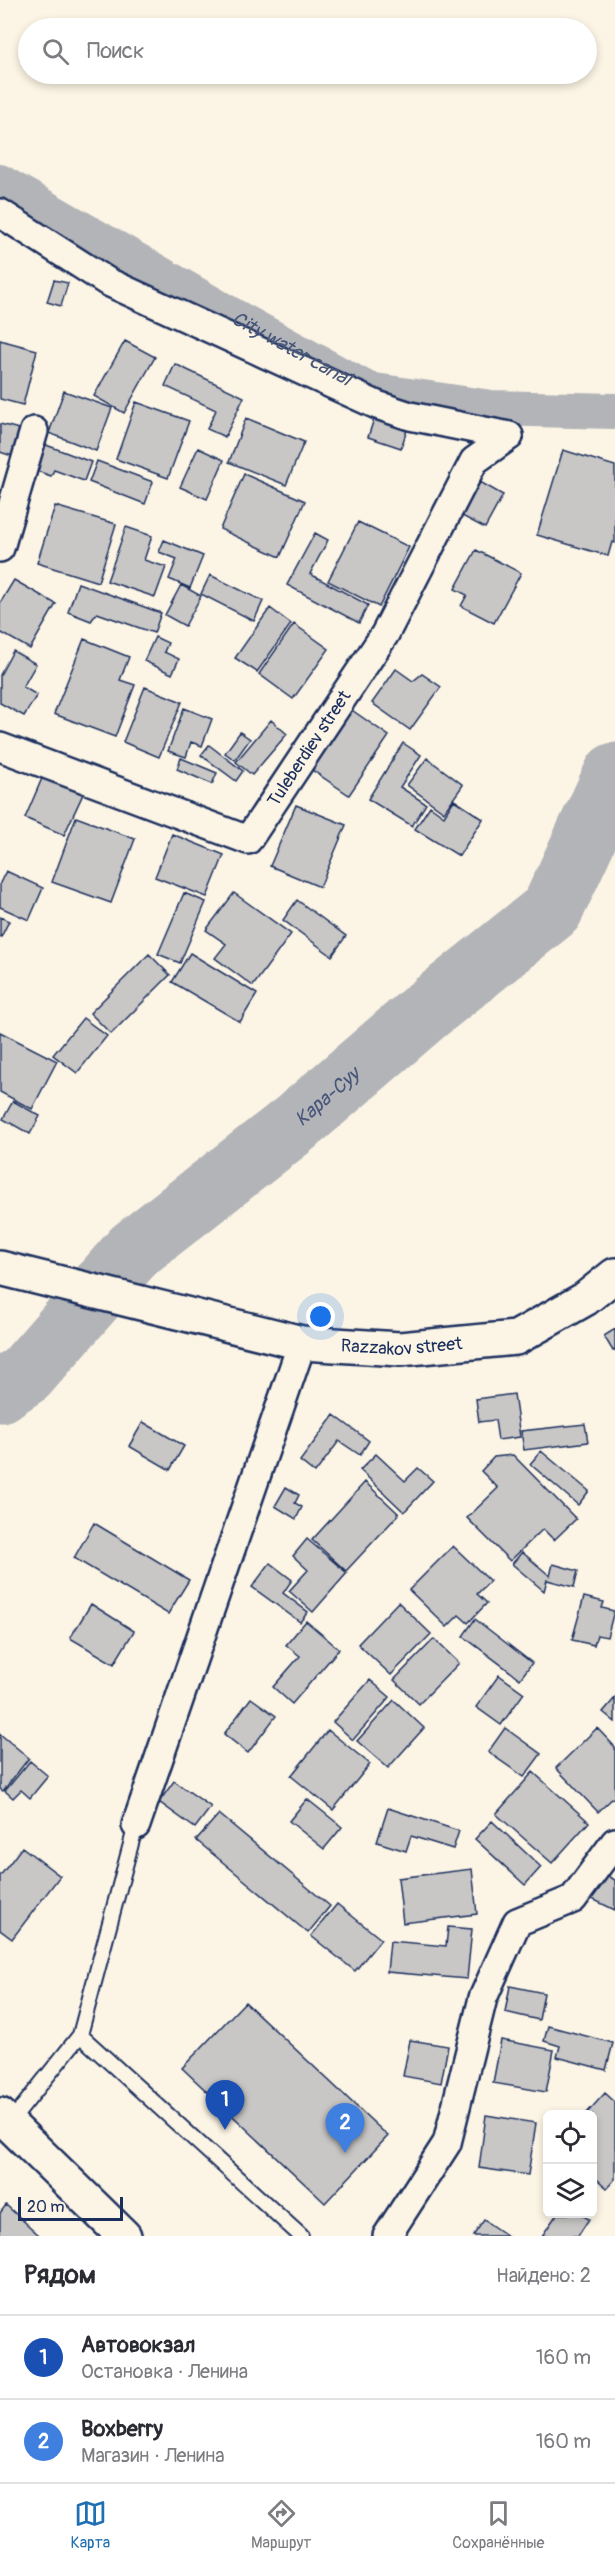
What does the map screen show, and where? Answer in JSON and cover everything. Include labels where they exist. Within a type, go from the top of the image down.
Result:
[{"type":"main road","name":"Razzakov street","points":[[0,1268],[302,1342],[400,1349],[516,1338],[585,1299],[615,1275]]},
{"type":"main road","points":[[4,2120],[124,2236]]},
{"type":"street","name":"Tuleberdiev street","points":[[0,213],[108,282],[377,405],[410,416],[509,436],[474,462],[385,634],[248,840],[0,747]]},
{"type":"street","points":[[0,548],[34,431]]},
{"type":"street","points":[[136,1825],[302,1342]]},
{"type":"street","points":[[387,2236],[447,2143],[483,1998],[517,1922],[573,1899],[615,1842]]},
{"type":"lane","points":[[4,2120],[80,2035],[136,1825]]},
{"type":"lane","points":[[80,2035],[301,2236]]},
{"type":"building","points":[[54,280],[68,283],[61,306],[47,302]]},
{"type":"building","points":[[0,340],[37,350],[23,405],[0,399]]},
{"type":"building","points":[[125,341],[155,357],[124,413],[94,396]]},
{"type":"building","points":[[175,364],[244,397],[225,437],[207,429],[216,410],[165,386]]},
{"type":"building","points":[[64,391],[112,408],[96,451],[49,433]]},
{"type":"building","points":[[136,402],[189,421],[168,478],[116,459]]},
{"type":"building","points":[[376,413],[409,424],[401,448],[368,437]]},
{"type":"building","points":[[246,418],[304,442],[286,485],[229,462]]},
{"type":"building","points":[[0,424],[23,430],[15,457],[0,452]]},
{"type":"building","points":[[41,443],[91,462],[84,481],[54,470],[51,476],[31,469]]},
{"type":"building","points":[[198,448],[224,460],[207,499],[180,487]]},
{"type":"building","points":[[563,450],[615,466],[615,543],[612,542],[608,556],[537,535]]},
{"type":"building","points":[[97,461],[153,482],[145,504],[89,482]]},
{"type":"building","points":[[244,474],[305,501],[280,557],[220,529]]},
{"type":"building","points":[[480,482],[503,495],[485,528],[462,516]]},
{"type":"building","points":[[55,506],[116,524],[98,582],[37,563]]},
{"type":"building","points":[[358,522],[409,547],[379,607],[328,581]]},
{"type":"building","points":[[126,527],[152,536],[144,560],[166,567],[155,597],[107,581]]},
{"type":"building","points":[[315,533],[328,540],[310,574],[368,605],[359,623],[287,585]]},
{"type":"building","points":[[164,540],[203,556],[190,588],[169,579],[177,559],[159,552]]},
{"type":"building","points":[[476,550],[521,573],[494,623],[461,606],[467,595],[455,589]]},
{"type":"building","points":[[210,575],[263,601],[254,621],[201,594]]},
{"type":"building","points":[[14,580],[56,604],[30,649],[0,632],[0,603]]},
{"type":"building","points":[[78,583],[161,613],[154,633],[97,613],[91,621],[68,612]]},
{"type":"building","points":[[181,585],[201,596],[185,626],[165,615]]},
{"type":"building","points":[[270,608],[291,624],[257,672],[235,658]]},
{"type":"building","points":[[294,624],[329,649],[293,699],[259,674]]},
{"type":"building","points":[[155,637],[168,643],[164,652],[179,659],[172,674],[144,661]]},
{"type":"building","points":[[84,639],[129,657],[120,680],[135,685],[115,737],[54,714]]},
{"type":"building","points":[[13,651],[36,664],[23,687],[37,695],[24,716],[0,703],[0,675]]},
{"type":"building","points":[[396,669],[413,681],[422,674],[441,687],[410,730],[372,703]]},
{"type":"building","points":[[145,687],[182,702],[159,757],[123,742]]},
{"type":"building","points":[[346,706],[389,736],[349,795],[306,766]]},
{"type":"building","points":[[184,708],[212,719],[202,746],[191,742],[186,757],[168,751]]},
{"type":"building","points":[[271,720],[287,734],[252,775],[236,762]]},
{"type":"building","points":[[240,732],[250,739],[235,760],[225,753]]},
{"type":"building","points":[[403,743],[421,755],[400,787],[426,804],[412,826],[368,799]]},
{"type":"building","points":[[209,745],[243,771],[236,781],[201,755]]},
{"type":"building","points":[[181,758],[217,773],[212,784],[177,769]]},
{"type":"building","points":[[427,758],[463,785],[444,812],[407,785]]},
{"type":"building","points":[[43,776],[83,794],[64,835],[25,818]]},
{"type":"building","points":[[454,800],[483,819],[459,856],[415,829],[430,806],[444,816]]},
{"type":"building","points":[[296,805],[346,825],[320,887],[270,866]]},
{"type":"building","points":[[76,817],[135,839],[111,903],[52,882]]},
{"type":"building","points":[[172,834],[224,855],[207,897],[155,877]]},
{"type":"building","points":[[6,871],[43,888],[29,920],[0,907],[0,883]]},
{"type":"building","points":[[184,893],[206,902],[180,963],[158,954]]},
{"type":"building","points":[[234,893],[291,934],[253,986],[215,958],[226,944],[206,930]]},
{"type":"building","points":[[297,900],[346,936],[332,956],[283,920]]},
{"type":"building","points":[[0,917],[9,921],[1,937],[0,936]]},
{"type":"building","points":[[190,953],[257,994],[240,1022],[172,982]]},
{"type":"building","points":[[149,954],[170,975],[111,1034],[90,1013]]},
{"type":"building","points":[[83,1018],[107,1036],[77,1073],[53,1055]]},
{"type":"building","points":[[0,1032],[57,1061],[32,1109],[0,1092]]},
{"type":"building","points":[[13,1101],[40,1116],[30,1134],[3,1119]]},
{"type":"building","points":[[615,1329],[615,1350],[613,1351],[604,1336]]},
{"type":"building","points":[[514,1394],[520,1437],[498,1440],[495,1420],[479,1422],[476,1399]]},
{"type":"building","points":[[334,1415],[369,1441],[360,1455],[339,1441],[315,1473],[300,1461]]},
{"type":"building","points":[[143,1422],[184,1446],[170,1470],[129,1446]]},
{"type":"building","points":[[585,1424],[588,1442],[524,1450],[521,1431]]},
{"type":"building","points":[[541,1451],[589,1491],[578,1505],[530,1464]]},
{"type":"building","points":[[376,1454],[405,1481],[418,1468],[433,1481],[404,1512],[360,1470]]},
{"type":"building","points":[[513,1455],[576,1519],[554,1540],[543,1529],[510,1561],[467,1518],[498,1488],[481,1471],[494,1457]]},
{"type":"building","points":[[365,1482],[399,1514],[346,1571],[312,1540]]},
{"type":"building","points":[[286,1487],[299,1495],[295,1503],[302,1507],[296,1519],[275,1506]]},
{"type":"building","points":[[94,1523],[189,1580],[168,1614],[74,1558]]},
{"type":"building","points":[[307,1539],[347,1573],[313,1612],[289,1591],[308,1570],[293,1556]]},
{"type":"building","points":[[453,1546],[490,1581],[477,1594],[487,1603],[468,1623],[459,1615],[447,1627],[409,1590]]},
{"type":"building","points":[[522,1552],[550,1576],[553,1564],[578,1571],[574,1587],[547,1580],[544,1591],[512,1564]]},
{"type":"building","points":[[270,1563],[292,1580],[283,1593],[308,1612],[300,1622],[252,1587]]},
{"type":"building","points":[[584,1597],[604,1602],[602,1608],[614,1611],[607,1637],[597,1635],[594,1645],[572,1640]]},
{"type":"building","points":[[398,1602],[431,1634],[391,1675],[358,1644]]},
{"type":"building","points":[[91,1604],[134,1631],[114,1664],[70,1638]]},
{"type":"building","points":[[475,1619],[532,1663],[520,1679],[463,1636]]},
{"type":"building","points":[[306,1621],[339,1649],[292,1704],[273,1687],[300,1656],[286,1645]]},
{"type":"building","points":[[434,1639],[459,1663],[419,1704],[394,1680]]},
{"type":"building","points":[[499,1675],[524,1693],[501,1725],[476,1707]]},
{"type":"building","points":[[370,1680],[390,1697],[353,1740],[333,1722]]},
{"type":"building","points":[[251,1698],[276,1716],[248,1753],[224,1734]]},
{"type":"building","points":[[615,1698],[615,1722],[603,1712]]},
{"type":"building","points":[[394,1700],[424,1728],[388,1768],[357,1741]]},
{"type":"building","points":[[505,1728],[541,1754],[524,1777],[488,1752]]},
{"type":"building","points":[[597,1728],[615,1747],[615,1796],[598,1812],[556,1768]]},
{"type":"building","points":[[328,1730],[370,1764],[333,1810],[291,1776]]},
{"type":"building","points":[[0,1734],[29,1758],[3,1791],[0,1789]]},
{"type":"building","points":[[30,1761],[48,1776],[30,1798],[21,1790],[13,1798],[5,1791]]},
{"type":"building","points":[[533,1772],[589,1822],[552,1863],[496,1814]]},
{"type":"building","points":[[174,1781],[211,1807],[195,1828],[159,1802]]},
{"type":"building","points":[[307,1799],[342,1827],[324,1849],[289,1821]]},
{"type":"building","points":[[388,1808],[459,1831],[453,1849],[411,1836],[406,1851],[377,1842]]},
{"type":"building","points":[[219,1814],[330,1906],[308,1933],[196,1840]]},
{"type":"building","points":[[492,1821],[541,1867],[525,1885],[475,1839]]},
{"type":"building","points":[[22,1847],[60,1876],[12,1939],[0,1930],[0,1876]]},
{"type":"building","points":[[472,1869],[477,1914],[403,1923],[398,1878]]},
{"type":"building","points":[[601,1873],[615,1880],[615,1910],[590,1898]]},
{"type":"building","points":[[337,1904],[381,1939],[355,1971],[311,1936]]},
{"type":"building","points":[[448,1927],[472,1929],[467,1979],[387,1972],[390,1941],[446,1946]]},
{"type":"building","points":[[510,1986],[544,1993],[539,2020],[505,2012]]},
{"type":"building","points":[[245,2002],[388,2136],[325,2203],[182,2068]]},
{"type":"building","points":[[548,2026],[613,2043],[606,2070],[557,2057],[560,2046],[544,2041]]},
{"type":"building","points":[[410,2040],[448,2046],[441,2083],[403,2076]]},
{"type":"building","points":[[501,2040],[554,2050],[546,2092],[493,2083]]},
{"type":"building","points":[[605,2093],[615,2102],[615,2179],[607,2188],[597,2179],[597,2110],[590,2110]]},
{"type":"building","points":[[486,2115],[536,2123],[528,2175],[479,2168]]},
{"type":"building","points":[[6,2205],[40,2236],[0,2236],[0,2213]]},
{"type":"building","points":[[554,2218],[589,2219],[578,2236],[542,2236]]},
{"type":"building","points":[[484,2220],[507,2236],[473,2236]]},
{"type":"waterway","name":"City water canal","points":[[0,182],[233,316],[368,390],[491,408],[615,411]]},
{"type":"waterway","name":"Кара-Суу","points":[[0,1391],[26,1374],[134,1250],[296,1123],[426,1011],[552,910],[615,774]]},
{"type":"place","name":"Автовокзал","points":[[225,2130]]},
{"type":"place","name":"Boxberry","points":[[345,2153]]}]
